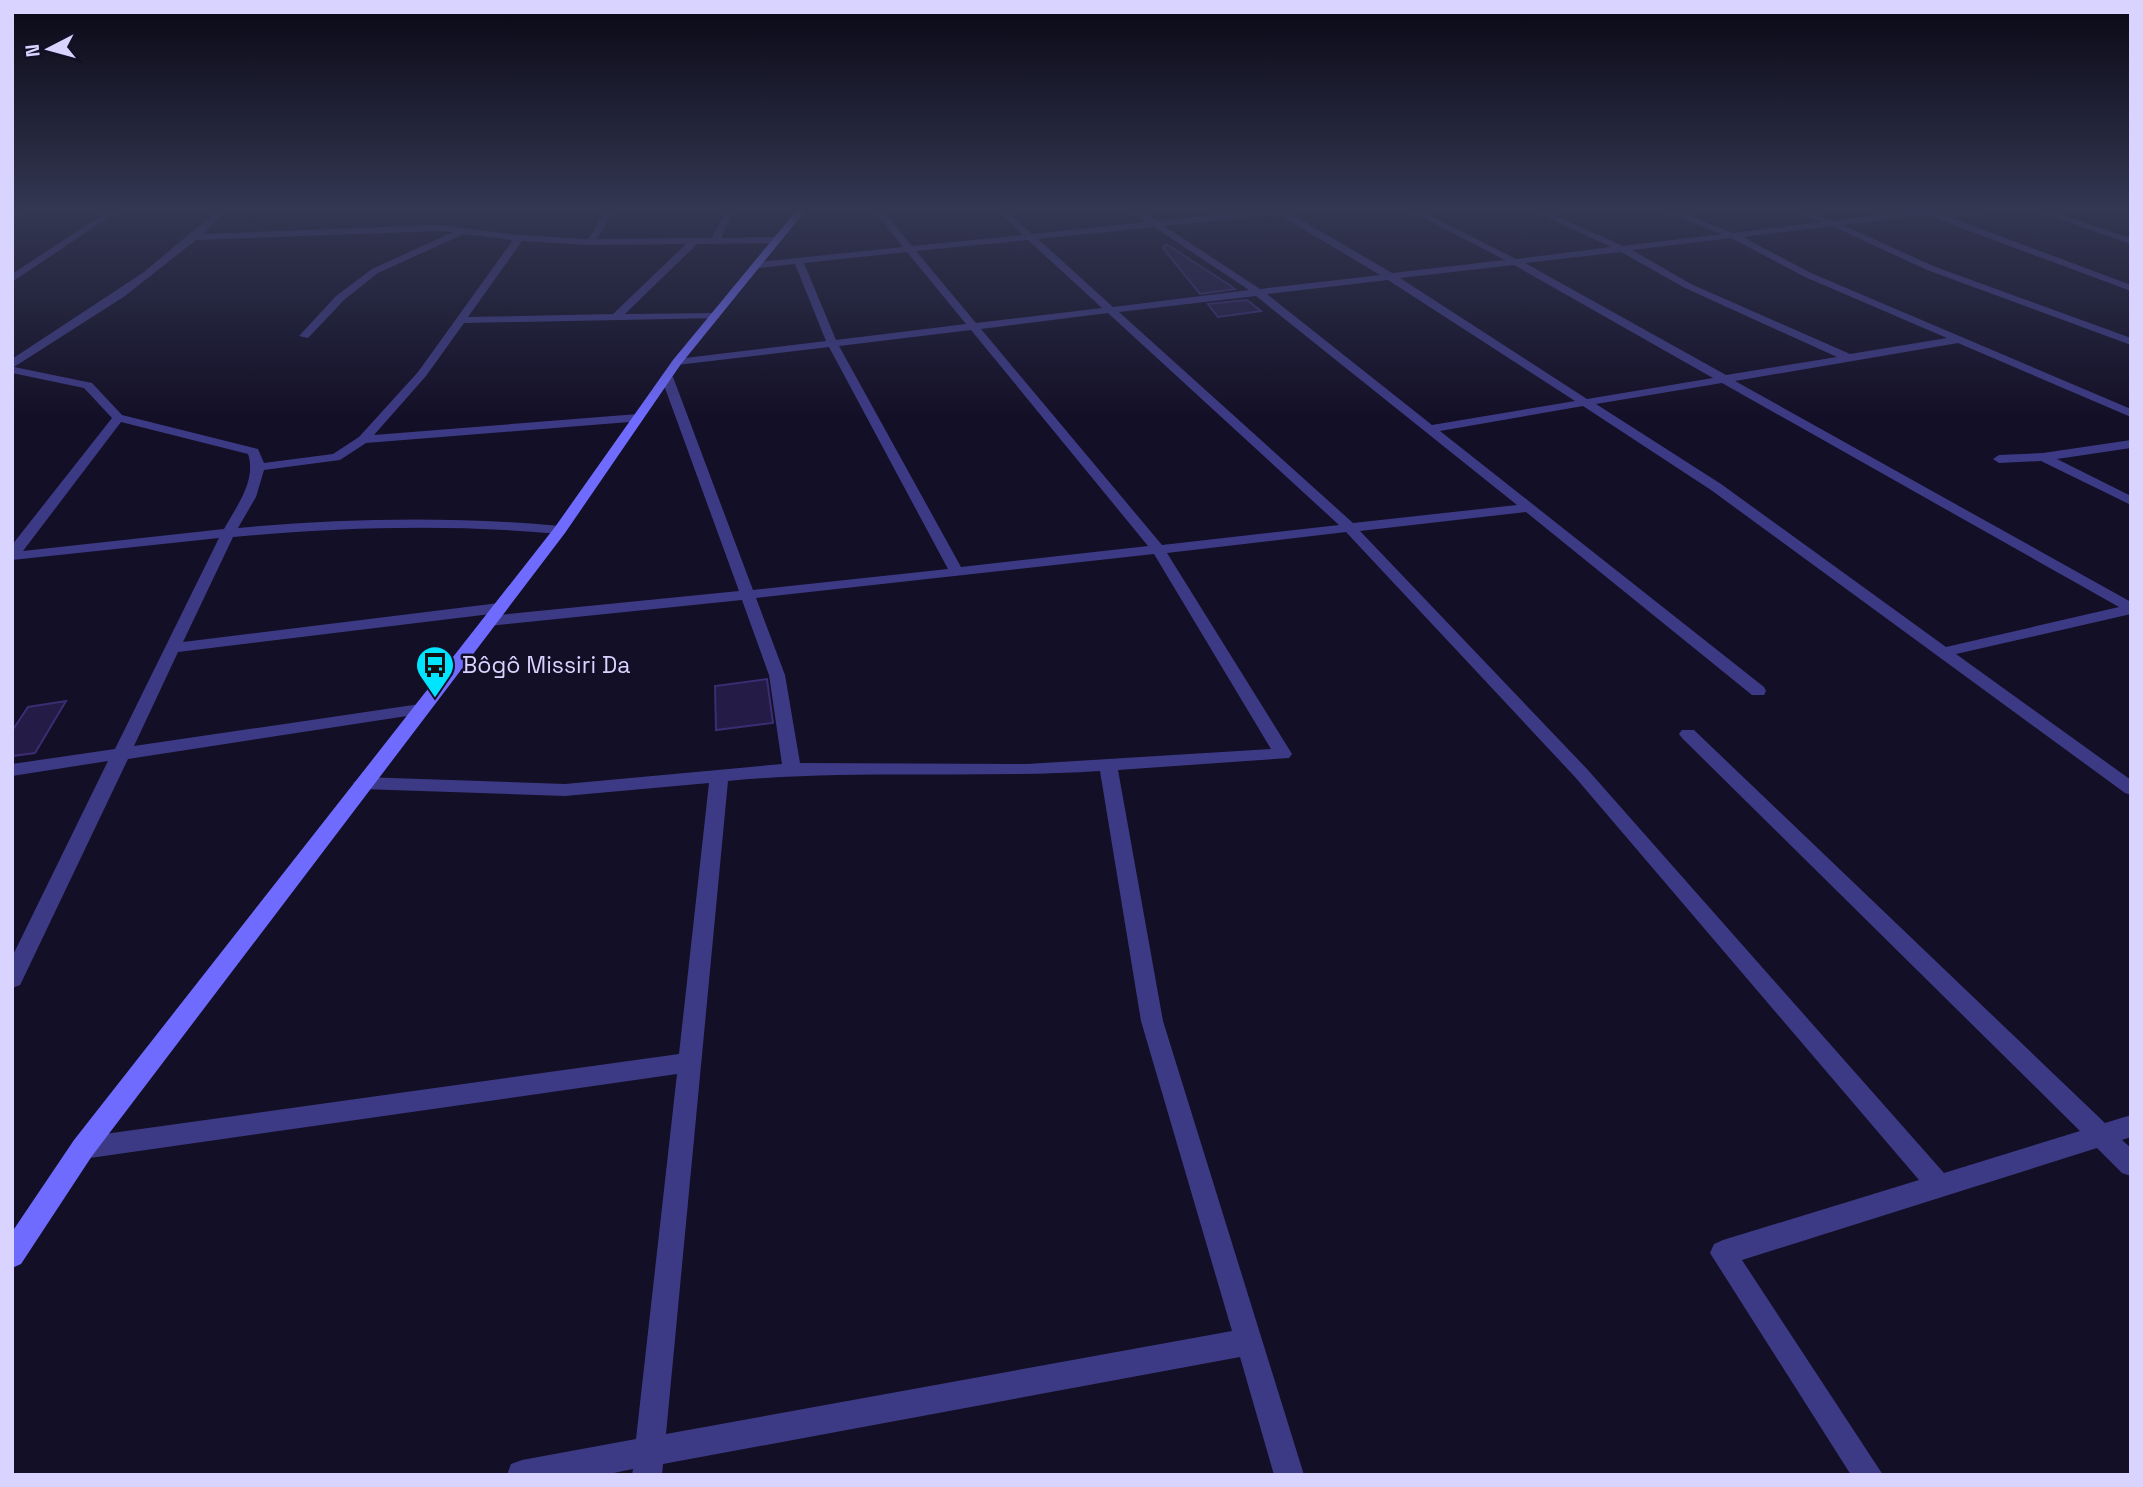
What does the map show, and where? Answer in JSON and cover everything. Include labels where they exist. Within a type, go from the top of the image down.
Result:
[{"type":"main road","points":[[12,1255],[83,1148],[362,783],[560,530],[677,362],[746,280]]},
{"type":"street","points":[[12,365],[116,300],[141,280]]},
{"type":"street","points":[[304,336],[340,298],[363,280]]},
{"type":"street","points":[[260,467],[336,457],[363,440],[422,374],[490,280]]},
{"type":"street","points":[[616,317],[654,280]]},
{"type":"street","points":[[807,280],[834,345],[956,570]]},
{"type":"street","points":[[362,783],[565,790],[792,769],[1027,770],[1283,754],[1157,548],[935,280]]},
{"type":"street","points":[[1078,280],[1350,528],[1581,773],[1940,1186]]},
{"type":"street","points":[[1240,280],[1259,293],[1758,691]]},
{"type":"street","points":[[677,362],[1363,280]]},
{"type":"street","points":[[1396,280],[1716,487],[2131,789]]},
{"type":"street","points":[[1549,280],[2131,608]]},
{"type":"street","points":[[1678,280],[1849,358]]},
{"type":"street","points":[[1821,280],[2131,413]]},
{"type":"street","points":[[1964,280],[2131,342]]},
{"type":"street","points":[[2111,280],[2131,288]]},
{"type":"street","points":[[463,320],[715,316]]},
{"type":"street","points":[[1429,429],[1961,339]]},
{"type":"street","points":[[12,370],[88,385],[118,418],[254,452],[260,467],[249,497],[227,535],[12,979]]},
{"type":"street","points":[[667,377],[777,675],[792,769]]},
{"type":"street","points":[[12,556],[118,418]]},
{"type":"street","points":[[363,440],[638,418]]},
{"type":"street","points":[[1999,459],[2043,457],[2131,444]]},
{"type":"street","points":[[2043,457],[2131,501]]},
{"type":"street","points":[[172,648],[494,615],[749,596],[956,570],[1528,508]]},
{"type":"street","points":[[12,556],[227,535],[434,521],[511,523],[560,530]]},
{"type":"street","points":[[1943,652],[2131,608]]},
{"type":"street","points":[[12,770],[420,709]]},
{"type":"street","points":[[1688,734],[2131,1165]]},
{"type":"street","points":[[1108,765],[1152,1021],[1289,1475]]},
{"type":"street","points":[[647,1463],[719,776]]},
{"type":"street","points":[[83,1148],[688,1063]]},
{"type":"street","points":[[1868,1475],[1723,1253],[2131,1126]]},
{"type":"street","points":[[522,1475],[647,1463],[1249,1342]]},
{"type":"building","points":[[1189,280],[1222,280],[1235,289],[1200,294]]},
{"type":"building","points":[[1247,300],[1261,311],[1218,317],[1208,304]]},
{"type":"building","points":[[767,679],[773,723],[716,730],[715,686]]},
{"type":"building","points":[[66,701],[35,753],[12,756],[12,731],[28,707]]},
{"type":"place","name":"Bôgô Missiri Da","points":[[435,699]]}]
